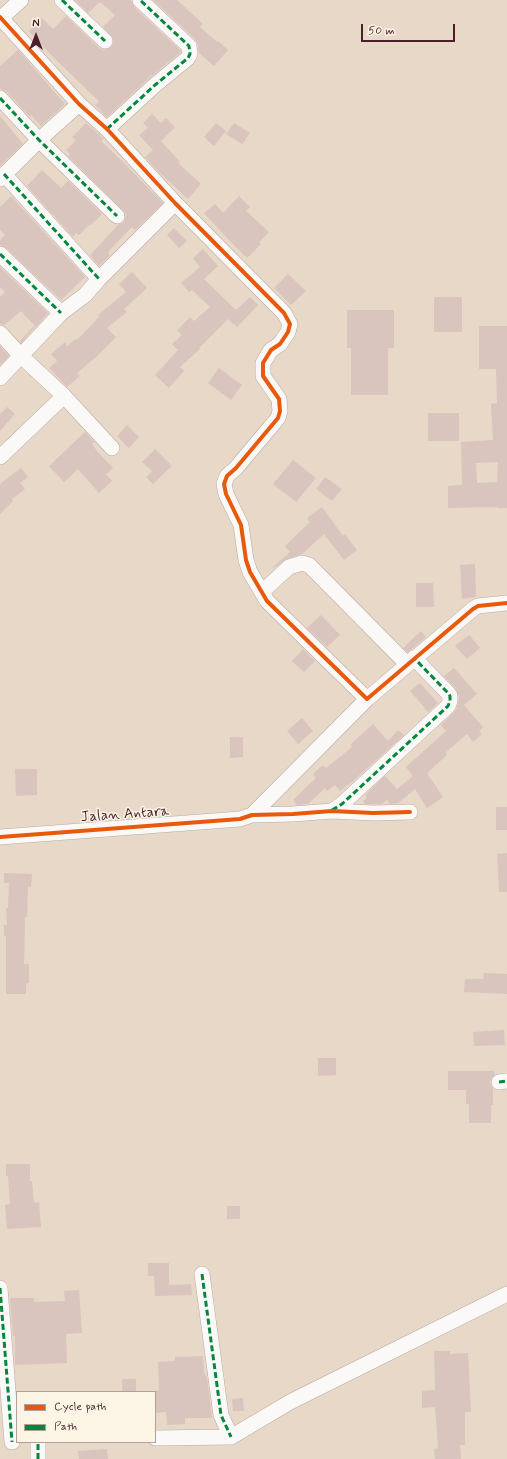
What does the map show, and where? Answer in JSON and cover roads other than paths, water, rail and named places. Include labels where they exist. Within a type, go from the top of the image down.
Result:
[{"type":"street","points":[[21,0],[0,18],[79,104],[107,129],[175,203],[284,313],[290,324],[288,332],[280,344],[271,350],[263,363],[263,376],[279,399],[280,411],[278,418],[236,468],[227,476],[224,484],[226,494],[242,525],[248,566],[267,601],[367,698]]},
{"type":"street","points":[[62,0],[105,41]]},
{"type":"street","points":[[107,129],[155,85],[188,58],[190,54],[189,46],[140,0]]},
{"type":"street","points":[[0,98],[39,140],[117,216]]},
{"type":"street","points":[[79,104],[2,176],[99,279]]},
{"type":"street","points":[[0,378],[61,313],[84,295],[175,203]]},
{"type":"street","points":[[0,254],[61,313]]},
{"type":"street","points":[[0,332],[21,356],[64,396],[112,448]]},
{"type":"street","points":[[0,457],[64,396]]},
{"type":"street","points":[[262,592],[289,566],[302,563],[308,565],[450,696],[448,706],[342,804],[332,811]]},
{"type":"street","points":[[252,815],[367,698],[473,609],[478,606],[507,603]]},
{"type":"street","name":"Jalan Antara","points":[[0,837],[240,819],[252,815],[332,811],[373,813],[410,812]]},
{"type":"street","points":[[202,1274],[221,1415],[231,1437]]},
{"type":"street","points":[[0,1288],[11,1443]]},
{"type":"street","points":[[156,1438],[231,1437],[290,1402],[507,1294]]},
{"type":"street","points":[[38,1443],[38,1459]]}]
